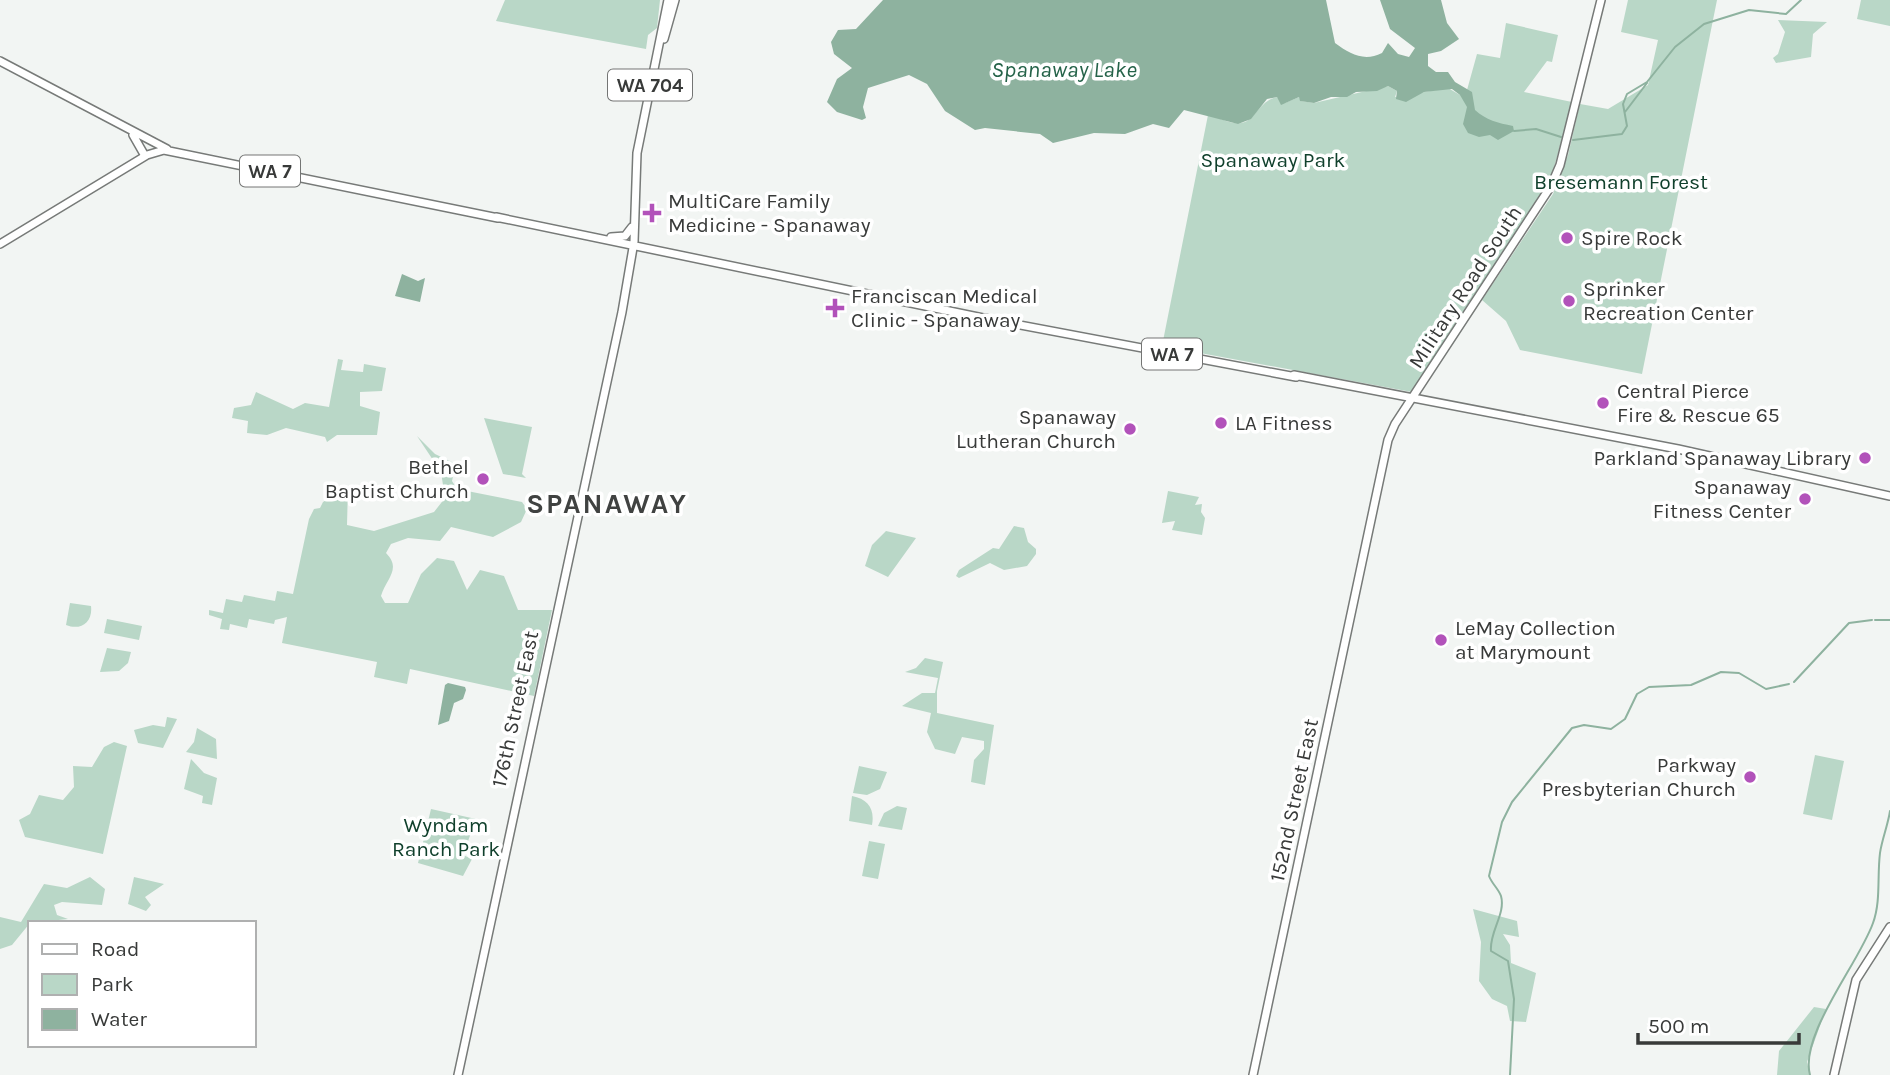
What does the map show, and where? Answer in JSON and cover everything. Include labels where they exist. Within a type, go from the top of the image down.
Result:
[{"type":"main road","name":"WA 704","points":[[633,244],[639,220],[641,153],[672,0]]},
{"type":"main road","name":"WA 704","points":[[633,244],[637,153],[672,0]]},
{"type":"main road","name":"Military Road South","points":[[1368,533],[1391,432],[1553,182],[1601,0]]},
{"type":"main road","points":[[0,61],[137,138],[170,150]]},
{"type":"main road","points":[[137,138],[145,156]]},
{"type":"main road","name":"WA 7","points":[[0,244],[145,156],[170,150],[985,317],[1458,407],[1890,496]]},
{"type":"main road","points":[[611,237],[626,235],[634,224]]},
{"type":"main road","name":"WA 7","points":[[550,228],[611,237],[633,244]]},
{"type":"main road","name":"176th Street East","points":[[458,1075],[517,783],[623,307],[633,244]]},
{"type":"main road","name":"176th Street East","points":[[464,1045],[479,980],[484,938],[515,810],[559,602],[564,562],[590,436],[605,383]]},
{"type":"main road","points":[[588,462],[590,436]]},
{"type":"main road","points":[[578,509],[579,489]]},
{"type":"main road","name":"152nd Street East","points":[[1253,1075],[1368,533]]},
{"type":"main road","points":[[535,718],[536,699]]},
{"type":"main road","points":[[515,810],[517,783]]},
{"type":"main road","points":[[1834,1075],[1856,980],[1890,927]]},
{"type":"green space","points":[[505,0],[660,0],[657,28],[648,35],[646,49],[496,21]]},
{"type":"green space","name":"Bresemann Forest","points":[[1628,0],[1717,0],[1642,374],[1520,350],[1506,321],[1482,300],[1553,194],[1568,155],[1580,104],[1608,109],[1648,85],[1658,40],[1621,32]]},
{"type":"green space","points":[[1861,0],[1890,0],[1890,26],[1857,19]]},
{"type":"green space","points":[[1778,20],[1827,22],[1813,34],[1811,57],[1776,63],[1773,58],[1778,54],[1785,32]]},
{"type":"green space","name":"Spanaway Park","points":[[1506,23],[1558,35],[1552,62],[1547,61],[1524,92],[1572,102],[1550,182],[1412,392],[1162,346],[1208,115],[1241,123],[1250,119],[1266,102],[1277,97],[1285,103],[1299,97],[1301,101],[1314,103],[1388,86],[1397,91],[1395,97],[1448,88],[1460,95],[1467,90],[1477,54],[1500,58]]},
{"type":"green space","points":[[338,359],[343,360],[341,370],[363,372],[364,364],[386,368],[382,391],[360,392],[360,406],[380,412],[377,435],[337,435],[327,442],[325,437],[286,428],[267,435],[247,433],[248,421],[232,418],[234,408],[251,405],[256,392],[293,409],[305,403],[329,407]]},
{"type":"green space","points":[[484,418],[532,427],[522,474],[526,478],[503,474]]},
{"type":"green space","points":[[417,436],[435,454],[456,464],[452,481],[457,489],[522,502],[527,509],[521,522],[493,537],[451,527],[440,541],[408,538],[391,544],[386,553],[391,559],[393,569],[381,596],[385,603],[408,603],[421,574],[437,558],[454,561],[467,590],[480,570],[504,576],[518,610],[552,610],[534,696],[410,669],[407,684],[374,677],[377,662],[282,643],[287,617],[275,620],[274,624],[249,619],[247,628],[230,624],[229,630],[220,629],[222,619],[209,615],[209,610],[223,613],[226,599],[242,602],[244,595],[275,601],[277,591],[293,594],[309,519],[314,509],[320,508],[323,502],[338,493],[335,485],[348,487],[347,525],[374,531],[434,512],[445,498],[441,472]]},
{"type":"green space","points":[[1168,491],[1199,497],[1195,505],[1202,504],[1201,512],[1205,518],[1202,535],[1172,530],[1175,521],[1162,523]]},
{"type":"green space","points":[[1014,526],[1024,528],[1028,542],[1036,549],[1036,554],[1027,566],[1004,570],[990,563],[959,578],[956,576],[959,570],[993,548],[999,549]]},
{"type":"green space","points":[[886,531],[916,538],[888,577],[865,566],[872,545]]},
{"type":"green space","points":[[70,603],[91,606],[90,617],[85,624],[77,627],[66,625]]},
{"type":"green space","points":[[107,619],[142,626],[139,640],[104,633]]},
{"type":"green space","points":[[107,648],[131,652],[128,663],[119,671],[100,672]]},
{"type":"green space","points":[[925,658],[943,662],[937,691],[937,713],[994,725],[985,785],[971,782],[974,760],[984,749],[984,741],[962,737],[955,754],[935,749],[927,732],[931,713],[902,706],[922,693],[935,693],[938,678],[905,672],[916,668]]},
{"type":"green space","points":[[167,717],[177,719],[163,748],[138,743],[134,730],[153,725],[165,727]]},
{"type":"green space","points":[[197,728],[216,739],[217,759],[186,752],[194,742]]},
{"type":"green space","points":[[114,742],[127,746],[103,854],[25,837],[19,820],[30,814],[39,795],[63,800],[74,787],[73,766],[92,767],[104,747]]},
{"type":"green space","points":[[1815,755],[1844,761],[1832,820],[1803,814]]},
{"type":"green space","points":[[191,759],[204,773],[217,778],[212,805],[202,803],[203,796],[184,789]]},
{"type":"green space","points":[[859,766],[887,772],[880,789],[867,795],[853,793]]},
{"type":"green space","points":[[852,796],[869,806],[872,825],[849,821]]},
{"type":"green space","points":[[897,806],[907,808],[902,830],[878,826],[884,813]]},
{"type":"green space","name":"Wyndam Ranch Park","points":[[431,809],[476,819],[463,855],[472,859],[463,876],[418,863]]},
{"type":"green space","points":[[869,841],[885,844],[878,879],[862,876]]},
{"type":"green space","points":[[90,877],[105,889],[102,905],[62,902],[54,905],[57,915],[68,919],[28,921],[28,925],[12,945],[0,949],[0,917],[21,922],[44,884],[67,888]]},
{"type":"green space","points":[[134,877],[164,884],[145,897],[151,905],[146,911],[128,904]]},
{"type":"green space","points":[[1473,909],[1517,921],[1519,937],[1503,934],[1510,945],[1511,963],[1536,973],[1526,1022],[1510,1021],[1507,1006],[1492,999],[1479,981],[1481,942]]},
{"type":"green space","points":[[1814,1007],[1826,1009],[1807,1062],[1810,1075],[1777,1075],[1779,1051]]},
{"type":"water","name":"Spanaway Lake","points":[[883,0],[1326,0],[1335,43],[1357,56],[1369,57],[1382,53],[1388,43],[1398,54],[1409,57],[1415,48],[1390,29],[1380,0],[1441,0],[1447,23],[1459,39],[1441,51],[1428,54],[1428,66],[1436,72],[1448,72],[1455,82],[1472,92],[1475,110],[1492,121],[1513,126],[1514,131],[1498,140],[1490,135],[1479,137],[1468,133],[1463,124],[1467,107],[1460,95],[1452,89],[1424,92],[1406,102],[1396,99],[1397,91],[1388,86],[1377,91],[1356,92],[1347,97],[1331,97],[1314,103],[1300,101],[1299,97],[1281,105],[1277,97],[1267,99],[1251,119],[1238,124],[1184,110],[1169,128],[1153,124],[1125,134],[1094,133],[1053,143],[1040,134],[985,128],[975,130],[945,111],[927,84],[909,75],[868,88],[863,107],[866,118],[862,120],[837,112],[827,102],[837,79],[852,68],[834,54],[831,42],[838,30],[856,29]]},
{"type":"water","points":[[402,274],[418,281],[425,278],[420,302],[395,296]]},
{"type":"water","points":[[448,683],[465,687],[466,690],[463,699],[454,703],[449,721],[438,725],[445,685]]},
{"type":"waterway","points":[[1573,140],[1622,134],[1627,126],[1623,104],[1627,94],[1647,82],[1675,47],[1704,24],[1749,10],[1786,14],[1801,0]]},
{"type":"waterway","points":[[1625,112],[1647,83]]},
{"type":"waterway","points":[[1514,131],[1536,129],[1561,137]]},
{"type":"waterway","points":[[1794,682],[1849,623],[1872,620]]},
{"type":"waterway","points":[[1875,620],[1890,620]]},
{"type":"waterway","points":[[1510,1075],[1514,999],[1508,961],[1491,951],[1492,937],[1502,903],[1500,893],[1489,876],[1502,822],[1512,802],[1572,728],[1584,725],[1611,729],[1625,719],[1637,694],[1649,687],[1691,685],[1721,672],[1739,673],[1766,689],[1789,684]]},
{"type":"waterway","points":[[1810,1075],[1809,1059],[1821,1020],[1873,923],[1878,898],[1880,853],[1890,811]]},
{"type":"place","name":"MultiCare Family Medicine - Spanaway","points":[[652,213]]},
{"type":"place","name":"Spire Rock","points":[[1567,238]]},
{"type":"place","name":"Sprinker Recreation Center","points":[[1569,301]]},
{"type":"place","name":"Franciscan Medical Clinic - Spanaway","points":[[835,308]]},
{"type":"place","name":"Central Pierce Fire & Rescue 65","points":[[1603,403]]},
{"type":"place","name":"LA Fitness","points":[[1221,423]]},
{"type":"place","name":"Spanaway Lutheran Church","points":[[1130,429]]},
{"type":"place","name":"Parkland Spanaway Library","points":[[1865,458]]},
{"type":"place","name":"Bethel Baptist Church","points":[[483,479]]},
{"type":"place","name":"Spanaway Fitness Center","points":[[1805,499]]},
{"type":"place","name":"LeMay Collection at Marymount","points":[[1441,640]]},
{"type":"place","name":"Parkway Presbyterian Church","points":[[1750,777]]},
{"type":"district","name":"SPANAWAY","points":[[607,503]]}]
